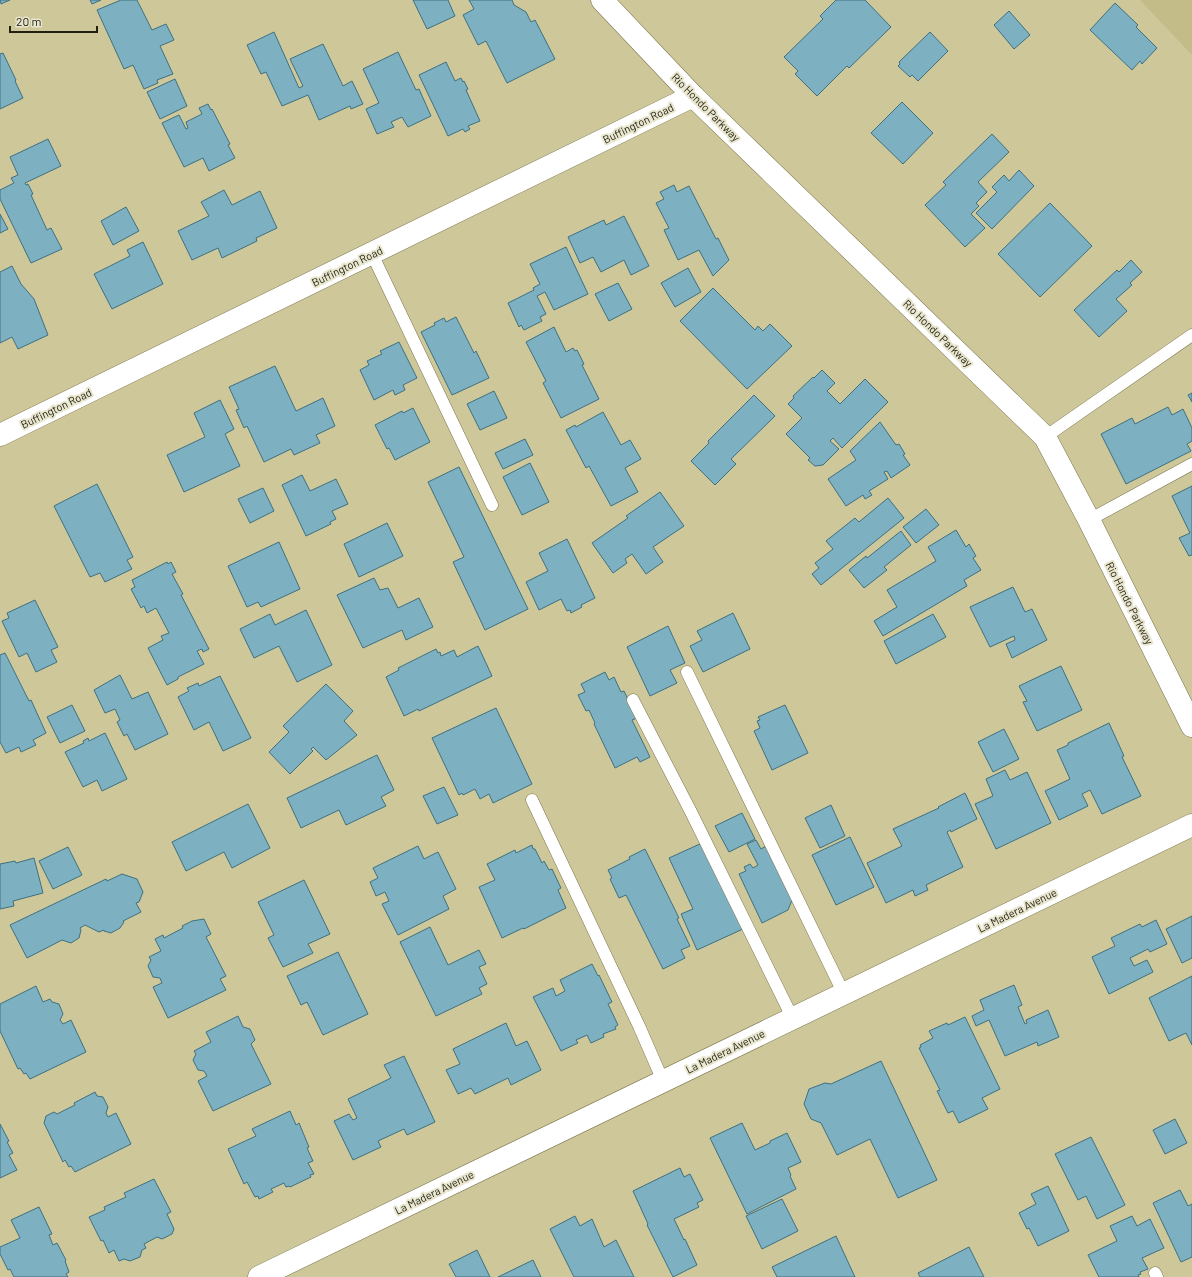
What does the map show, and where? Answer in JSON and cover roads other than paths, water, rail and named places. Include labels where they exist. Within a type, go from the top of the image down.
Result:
[{"type":"street","name":"Rio Hondo Parkway","points":[[602,0],[693,96],[1045,437],[1089,520],[1192,726]]},
{"type":"street","name":"Buffington Road","points":[[0,435],[693,96]]},
{"type":"street","name":"La Madera Avenue","points":[[259,1277],[1192,825]]},
{"type":"lane","points":[[372,254],[492,505]]},
{"type":"lane","points":[[1045,437],[1192,335]]},
{"type":"lane","points":[[1089,520],[1192,464]]},
{"type":"lane","points":[[688,672],[844,994]]},
{"type":"lane","points":[[632,700],[691,812],[793,1019]]},
{"type":"lane","points":[[532,800],[663,1081]]}]
